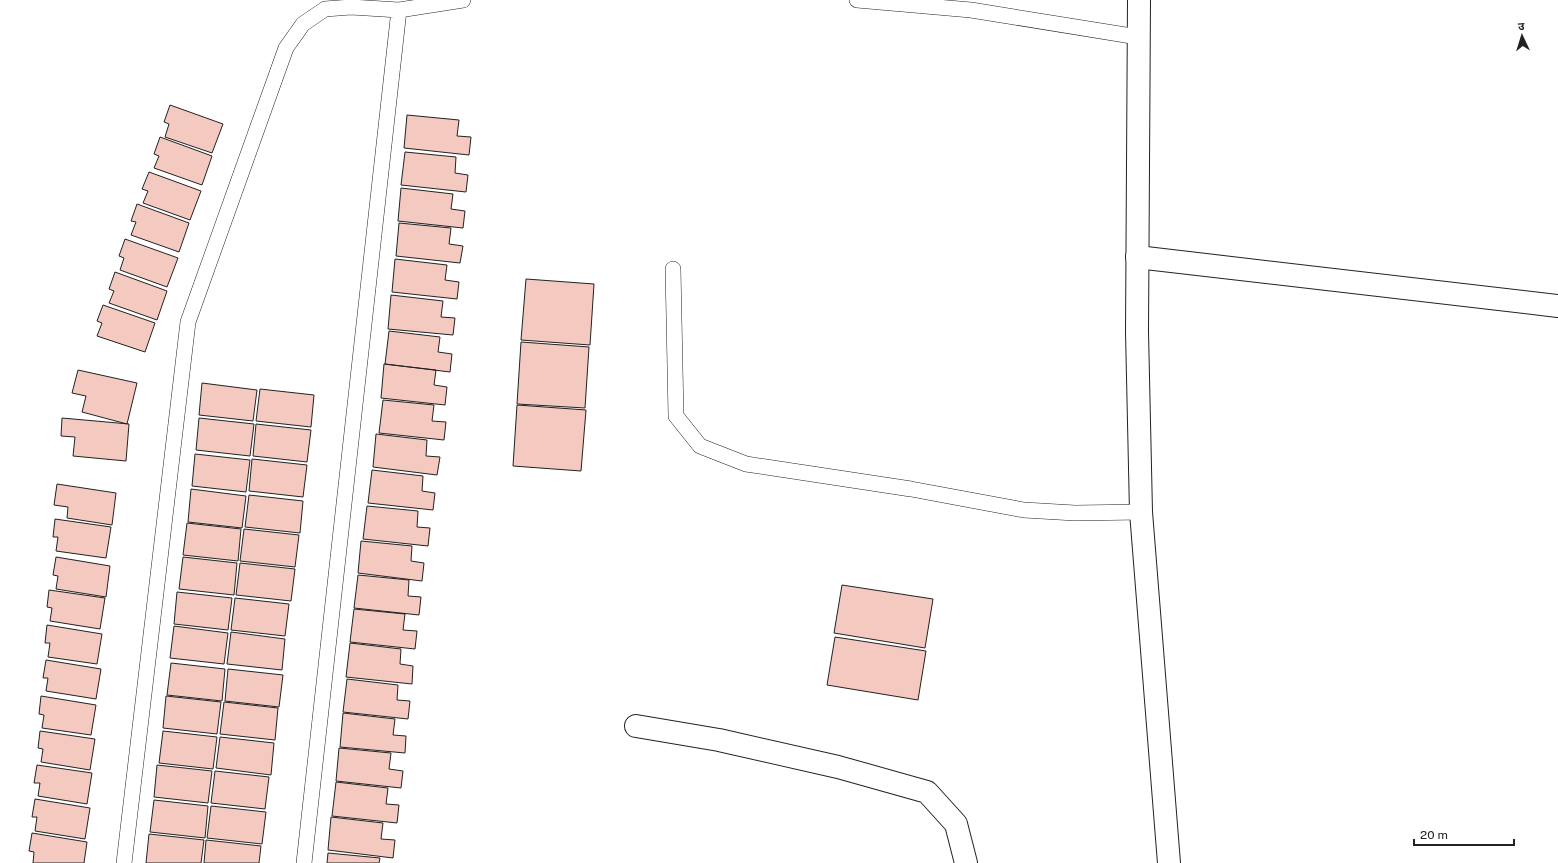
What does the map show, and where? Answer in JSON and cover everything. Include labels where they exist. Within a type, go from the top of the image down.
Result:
[{"type":"street","points":[[1139,0],[1137,332],[1141,512],[1170,863]]},
{"type":"street","points":[[1137,257],[1558,306]]},
{"type":"street","points":[[636,726],[718,740],[838,767],[927,792],[956,824],[966,863]]},
{"type":"lane","points":[[124,863],[188,322],[286,48],[303,24],[325,9],[351,8],[399,10],[463,0]]},
{"type":"lane","points":[[857,0],[971,10],[1138,37]]},
{"type":"lane","points":[[304,863],[399,10]]},
{"type":"lane","points":[[673,269],[676,416],[700,446],[746,464],[911,489],[1024,510],[1075,513],[1141,512]]},
{"type":"building","points":[[170,105],[223,124],[212,153],[165,137],[169,124],[164,122]]},
{"type":"building","points":[[407,115],[459,120],[457,136],[471,137],[469,155],[404,148]]},
{"type":"building","points":[[160,137],[212,156],[202,185],[154,168],[159,156],[154,154]]},
{"type":"building","points":[[405,152],[456,157],[455,173],[468,175],[466,192],[401,185]]},
{"type":"building","points":[[149,172],[201,191],[190,220],[143,203],[148,191],[142,189]]},
{"type":"building","points":[[401,188],[453,194],[451,209],[465,211],[463,228],[398,221]]},
{"type":"building","points":[[137,204],[189,223],[179,252],[131,235],[136,222],[131,221]]},
{"type":"building","points":[[399,223],[451,228],[449,244],[463,246],[460,263],[396,256]]},
{"type":"building","points":[[125,239],[178,258],[167,287],[120,270],[124,258],[119,256]]},
{"type":"building","points":[[395,259],[447,265],[445,280],[459,282],[457,299],[392,292]]},
{"type":"building","points":[[115,272],[167,291],[157,320],[109,303],[114,291],[109,289]]},
{"type":"building","points":[[526,279],[594,284],[590,345],[521,340]]},
{"type":"building","points":[[391,295],[443,301],[441,317],[455,318],[453,335],[388,329]]},
{"type":"building","points":[[103,305],[155,323],[145,352],[97,336],[102,323],[97,321]]},
{"type":"building","points":[[389,331],[440,337],[438,352],[452,354],[450,372],[385,364]]},
{"type":"building","points":[[521,342],[589,347],[585,408],[517,404]]},
{"type":"building","points":[[384,364],[436,370],[434,385],[447,387],[445,405],[381,398]]},
{"type":"building","points":[[78,370],[137,383],[127,424],[82,412],[86,396],[72,393]]},
{"type":"building","points":[[202,383],[257,390],[253,421],[199,415]]},
{"type":"building","points":[[260,389],[314,395],[311,427],[256,421]]},
{"type":"building","points":[[383,400],[434,405],[432,421],[446,422],[444,440],[379,433]]},
{"type":"building","points":[[517,405],[586,410],[581,471],[513,466]]},
{"type":"building","points":[[62,418],[129,424],[126,461],[73,456],[75,437],[61,436]]},
{"type":"building","points":[[199,418],[254,424],[250,456],[196,450]]},
{"type":"building","points":[[256,424],[311,430],[307,462],[253,456]]},
{"type":"building","points":[[376,434],[427,440],[426,456],[440,457],[437,475],[373,467]]},
{"type":"building","points":[[195,454],[250,460],[246,492],[192,486]]},
{"type":"building","points":[[252,459],[307,465],[303,497],[249,491]]},
{"type":"building","points":[[372,470],[423,476],[422,491],[435,493],[433,510],[368,503]]},
{"type":"building","points":[[57,484],[116,493],[112,525],[67,518],[68,507],[54,505]]},
{"type":"building","points":[[191,489],[246,496],[242,528],[188,522]]},
{"type":"building","points":[[249,495],[303,501],[300,533],[245,527]]},
{"type":"building","points":[[367,506],[418,511],[417,527],[430,528],[428,546],[363,539]]},
{"type":"building","points":[[55,519],[111,527],[106,558],[56,551],[58,537],[53,537]]},
{"type":"building","points":[[187,523],[241,529],[238,561],[183,555]]},
{"type":"building","points":[[244,529],[299,535],[295,567],[240,561]]},
{"type":"building","points":[[361,541],[412,546],[411,561],[424,563],[422,581],[358,573]]},
{"type":"building","points":[[56,557],[110,566],[106,597],[56,589],[58,576],[53,575]]},
{"type":"building","points":[[183,557],[237,563],[234,595],[179,589]]},
{"type":"building","points":[[240,563],[295,569],[291,601],[236,595]]},
{"type":"building","points":[[358,575],[409,580],[408,596],[421,597],[419,615],[354,608]]},
{"type":"building","points":[[842,585],[933,599],[925,648],[834,633]]},
{"type":"building","points":[[49,590],[105,598],[100,629],[50,621],[52,608],[47,607]]},
{"type":"building","points":[[177,592],[232,598],[228,630],[174,624]]},
{"type":"building","points":[[235,598],[289,604],[285,636],[231,630]]},
{"type":"building","points":[[354,609],[405,614],[403,630],[417,631],[415,649],[350,642]]},
{"type":"building","points":[[47,625],[102,634],[97,664],[48,657],[50,643],[45,643]]},
{"type":"building","points":[[174,626],[228,633],[224,664],[170,658]]},
{"type":"building","points":[[231,632],[285,639],[282,670],[227,664]]},
{"type":"building","points":[[835,637],[926,651],[918,700],[827,685]]},
{"type":"building","points":[[350,643],[401,649],[400,664],[413,666],[412,684],[346,677]]},
{"type":"building","points":[[46,660],[101,669],[96,699],[46,691],[48,678],[43,678]]},
{"type":"building","points":[[171,663],[225,669],[222,701],[167,695]]},
{"type":"building","points":[[228,669],[283,675],[279,707],[225,701]]},
{"type":"building","points":[[347,679],[398,685],[397,700],[410,701],[408,719],[343,712]]},
{"type":"building","points":[[41,696],[96,705],[91,735],[42,728],[44,715],[39,714]]},
{"type":"building","points":[[166,696],[221,702],[217,734],[163,728]]},
{"type":"building","points":[[224,702],[278,708],[275,740],[220,734]]},
{"type":"building","points":[[343,713],[395,719],[393,735],[406,736],[405,753],[340,747]]},
{"type":"building","points":[[40,731],[95,739],[90,770],[41,762],[43,749],[38,748]]},
{"type":"building","points":[[163,731],[217,737],[213,769],[159,763]]},
{"type":"building","points":[[220,737],[274,743],[271,775],[216,768]]},
{"type":"building","points":[[339,748],[391,753],[389,769],[403,771],[401,788],[336,781]]},
{"type":"building","points":[[37,765],[92,773],[87,804],[38,796],[40,783],[34,783]]},
{"type":"building","points":[[157,765],[212,771],[208,803],[154,797]]},
{"type":"building","points":[[215,771],[269,777],[265,809],[211,803]]},
{"type":"building","points":[[336,782],[388,788],[386,804],[399,805],[397,823],[332,816]]},
{"type":"building","points":[[35,799],[90,808],[85,839],[35,831],[37,817],[32,817]]},
{"type":"building","points":[[154,800],[208,806],[205,838],[150,832]]},
{"type":"building","points":[[211,806],[266,812],[262,844],[207,838]]},
{"type":"building","points":[[331,817],[383,823],[381,839],[395,840],[393,858],[328,850]]},
{"type":"building","points":[[32,833],[87,842],[84,863],[33,863],[34,852],[29,851]]},
{"type":"building","points":[[149,834],[204,840],[201,863],[146,863]]},
{"type":"building","points":[[206,840],[261,846],[259,863],[204,863]]},
{"type":"building","points":[[328,853],[380,858],[379,863],[327,863]]}]
